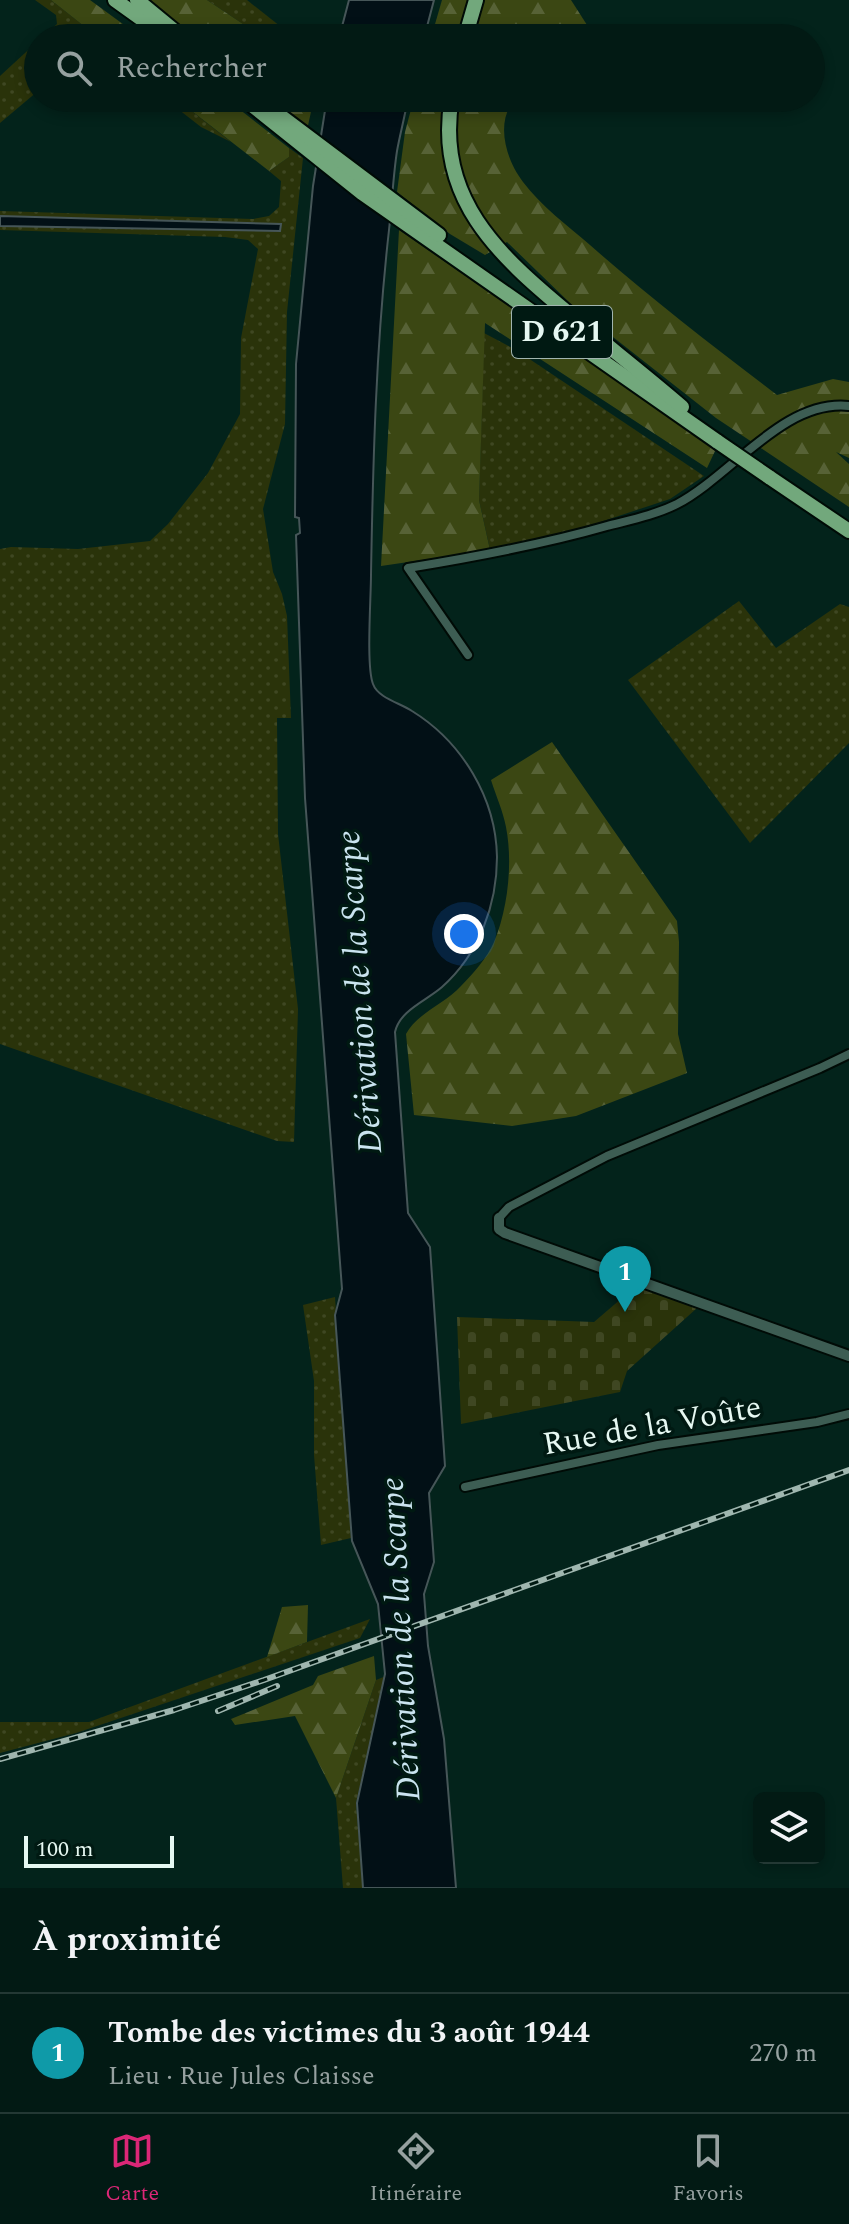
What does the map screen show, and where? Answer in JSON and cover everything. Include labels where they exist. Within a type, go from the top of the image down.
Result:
[{"type":"highway","points":[[115,0],[150,24]]},
{"type":"highway","points":[[126,0],[154,24]]},
{"type":"highway","points":[[137,0],[166,24]]},
{"type":"highway","points":[[469,24],[476,0]]},
{"type":"highway","name":"D 621","points":[[263,112],[407,218],[849,531]]},
{"type":"highway","name":"D 621","points":[[273,112],[300,138]]},
{"type":"highway","points":[[450,112],[448,129],[451,161],[463,198],[483,231],[537,287],[683,408]]},
{"type":"highway","name":"D 621","points":[[407,218],[683,408],[721,439]]},
{"type":"highway","name":"D 621","points":[[772,474],[849,521]]},
{"type":"street","points":[[468,655],[408,568],[538,545],[663,510],[697,492],[793,418],[824,406],[849,406]]},
{"type":"street","points":[[849,1054],[594,1162],[509,1207],[499,1218],[499,1229],[505,1233],[849,1356]]},
{"type":"street","name":"Rue de la Voûte","points":[[465,1487],[658,1445],[817,1422],[849,1414]]},
{"type":"green space","points":[[35,0],[51,0],[81,24],[57,24],[56,15]]},
{"type":"green space","points":[[51,0],[90,0],[123,24],[81,24]]},
{"type":"green space","points":[[146,0],[207,0],[243,24],[175,24]]},
{"type":"green space","points":[[207,0],[247,0],[277,24],[243,24]]},
{"type":"green space","points":[[442,0],[571,0],[586,24],[435,24]]},
{"type":"green space","points":[[24,54],[24,103],[0,123],[0,76]]},
{"type":"green space","points":[[182,112],[193,112],[231,142],[201,127]]},
{"type":"green space","points":[[193,112],[243,112],[289,148],[289,157],[269,171]]},
{"type":"green space","points":[[284,112],[311,112],[307,130]]},
{"type":"green space","points":[[410,112],[507,112],[504,129],[508,152],[517,173],[530,191],[682,322],[777,395],[833,379],[849,382],[849,458],[836,452],[849,464],[849,507],[716,418],[571,304],[507,242],[485,255],[450,234],[397,192]]},
{"type":"green space","points":[[289,148],[303,158],[287,312],[285,424],[263,509],[273,572],[287,616],[291,718],[277,718],[278,834],[298,1009],[294,1142],[277,1141],[0,1044],[0,549],[78,549],[150,541],[168,524],[208,473],[240,414],[241,338],[258,249],[248,240],[225,237],[0,230],[0,226],[280,231],[281,225],[0,216],[0,211],[253,219],[269,216],[279,207],[281,181],[269,171],[289,157]]},
{"type":"green space","points":[[399,230],[716,449],[707,468],[485,323],[479,500],[490,550],[381,566]]},
{"type":"green space","points":[[484,333],[516,350],[704,476],[670,499],[552,538],[491,554],[479,500]]},
{"type":"green space","points":[[739,601],[776,648],[840,604],[849,607],[849,743],[750,843],[628,680]]},
{"type":"green space","points":[[552,742],[677,921],[678,1034],[687,1073],[576,1116],[512,1126],[414,1115],[406,1034],[417,1020],[454,992],[479,966],[494,942],[503,915],[509,870],[508,841],[491,780]]},
{"type":"green space","points":[[636,1286],[697,1308],[627,1371],[620,1392],[461,1424],[457,1317],[594,1322]]},
{"type":"green space","points":[[335,1297],[351,1538],[321,1545],[314,1455],[314,1381],[303,1305]]},
{"type":"green space","points":[[308,1605],[307,1642],[267,1657],[282,1607]]},
{"type":"green space","points":[[370,1619],[360,1638],[76,1733],[0,1753],[0,1722],[89,1722]]},
{"type":"green space","points":[[374,1656],[376,1680],[336,1798],[295,1716],[235,1725],[231,1719],[313,1685],[318,1676]]},
{"type":"green space","points":[[386,1676],[356,1803],[363,1888],[343,1888],[336,1798],[376,1680]]},
{"type":"water","points":[[349,0],[434,0],[428,24],[343,24]]},
{"type":"water","name":"Dérivation de la Scarpe","points":[[325,112],[405,112],[394,171],[378,359],[369,631],[371,675],[380,693],[430,724],[461,755],[483,793],[495,835],[497,857],[494,893],[476,944],[455,974],[408,1012],[395,1032],[408,1213],[430,1247],[445,1466],[429,1493],[434,1562],[424,1594],[428,1646],[444,1739],[456,1888],[363,1888],[357,1803],[385,1674],[378,1604],[352,1541],[335,1315],[342,1289],[305,798],[296,535],[300,533],[299,518],[295,517],[296,364],[313,186]]},
{"type":"water","points":[[0,216],[281,224],[280,231],[0,226]]},
{"type":"railway","points":[[0,1759],[174,1710],[264,1680],[849,1470]]},
{"type":"railway","points":[[218,1711],[277,1686]]},
{"type":"place","name":"Tombe des victimes du 3 août 1944","points":[[625,1312]]}]
